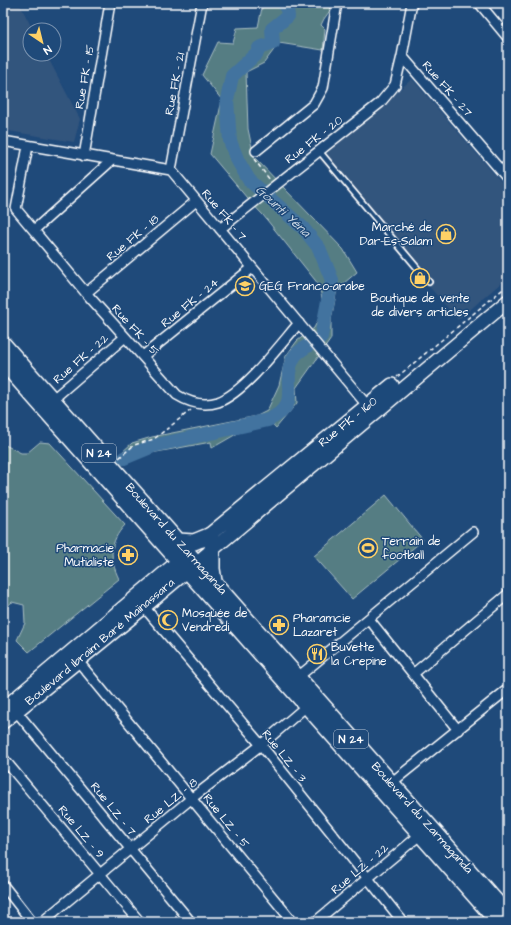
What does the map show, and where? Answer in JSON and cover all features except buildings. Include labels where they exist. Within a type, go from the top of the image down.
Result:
[{"type":"main road","name":"Rue FK - 160","points":[[188,561],[463,332],[508,290]]},
{"type":"main road","name":"Rue FK - 160","points":[[463,332],[508,301]]},
{"type":"main road","name":"Boulevard du Zarmaganda","points":[[5,354],[52,400],[109,466],[178,541],[188,561],[214,580],[298,677],[311,702],[391,784],[508,915]]},
{"type":"main road","name":"Boulevard du Zarmaganda","points":[[5,354],[311,702],[421,834],[498,922]]},
{"type":"main road","points":[[178,541],[212,541],[212,569],[214,580]]},
{"type":"main road","name":"Boulevard Ibraim Baré Maïnassara","points":[[3,722],[144,607],[188,561]]},
{"type":"main road","name":"Boulevard Ibraim Baré Maïnassara","points":[[3,709],[188,561]]},
{"type":"street","name":"Rue FK - 15","points":[[84,156],[110,3]]},
{"type":"street","name":"Rue FK - 21","points":[[171,170],[202,3]]},
{"type":"street","points":[[256,151],[314,104],[319,97],[322,88],[337,3]]},
{"type":"street","points":[[402,56],[412,3]]},
{"type":"street","points":[[479,3],[507,35]]},
{"type":"street","name":"Rue FK - 20","points":[[220,229],[320,152],[389,94],[395,85],[402,56]]},
{"type":"street","name":"Rue FK - 27","points":[[402,56],[508,179]]},
{"type":"street","points":[[3,141],[111,161],[171,170]]},
{"type":"street","name":"Rue FK - 5","points":[[28,146],[16,209],[125,337],[178,395],[189,403],[200,404],[218,402],[236,390],[264,363],[299,323]]},
{"type":"street","points":[[34,230],[111,161]]},
{"type":"street","name":"Rue FK - 7","points":[[171,170],[371,409]]},
{"type":"street","name":"Rue FK - 18","points":[[86,293],[196,201]]},
{"type":"street","name":"Rue FK - 24","points":[[142,356],[252,268]]},
{"type":"street","name":"Rue FK - 22","points":[[52,400],[125,337]]},
{"type":"street","points":[[298,677],[473,532]]},
{"type":"street","points":[[413,674],[508,594]]},
{"type":"street","name":"Rue LZ - 3","points":[[144,607],[261,745],[403,922]]},
{"type":"street","points":[[369,619],[458,730]]},
{"type":"street","name":"Rue LZ - 5","points":[[78,661],[293,922]]},
{"type":"street","points":[[391,784],[508,689]]},
{"type":"street","name":"Rue LZ - 8","points":[[42,922],[192,798],[261,745],[311,702]]},
{"type":"street","name":"Rue LZ - 7","points":[[16,711],[191,922]]},
{"type":"street","name":"Rue LZ - 9","points":[[3,758],[140,922]]},
{"type":"street","name":"Rue LZ - 22","points":[[315,922],[368,880],[421,834]]},
{"type":"street","points":[[3,885],[32,922]]},
{"type":"lane","points":[[320,152],[429,282]]},
{"type":"path","points":[[256,151],[252,157],[274,187]]},
{"type":"path","points":[[109,466],[134,445],[154,439],[200,404]]},
{"type":"shaded area","points":[[6,3],[19,3],[29,22],[22,22],[22,62],[50,62],[80,119],[74,142],[3,130],[3,5]]},
{"type":"shaded area","name":"Marché de Dar-Es-Salam","points":[[412,79],[508,190],[508,277],[458,320],[319,159]]},
{"type":"green space","points":[[263,3],[334,3],[321,25],[325,29],[323,50],[279,43],[264,63],[246,72],[248,129],[254,157],[343,249],[357,272],[337,289],[331,320],[331,339],[296,388],[297,403],[276,428],[266,417],[212,448],[211,442],[124,458],[120,454],[132,443],[152,437],[257,416],[267,411],[279,385],[286,356],[297,341],[314,328],[319,318],[323,303],[319,285],[263,215],[210,154],[222,100],[202,75],[218,42],[233,43],[237,28],[258,27]]},
{"type":"green space","points":[[40,442],[50,443],[125,525],[116,538],[112,550],[113,564],[119,579],[29,652],[17,640],[25,623],[24,605],[12,602],[3,610],[3,444],[21,453],[27,453]]},
{"type":"green space","name":"Terrain de football","points":[[386,495],[423,540],[352,599],[314,556]]},
{"type":"waterway","name":"Gounti Yéna","points":[[124,458],[153,446],[268,420],[279,414],[286,407],[289,400],[290,367],[294,357],[299,351],[321,337],[332,280],[319,248],[303,228],[249,180],[238,161],[230,141],[227,100],[232,76],[257,53],[259,48],[273,43],[272,29],[288,16],[287,9],[283,3]]},
{"type":"place","name":"Marché de Dar-Es-Salam","points":[[446,234]]},
{"type":"place","name":"Boutique de vente de divers articles","points":[[420,278]]},
{"type":"place","name":"GEG Franco-arabe","points":[[245,286]]},
{"type":"place","name":"Terrain de football","points":[[368,548]]},
{"type":"place","name":"Pharmacie Mutialiste","points":[[128,555]]},
{"type":"place","name":"Mosquée de Vendredi","points":[[168,620]]},
{"type":"place","name":"Pharamcie Lazaret","points":[[279,625]]},
{"type":"place","name":"Buvette la Crepine","points":[[317,654]]}]
